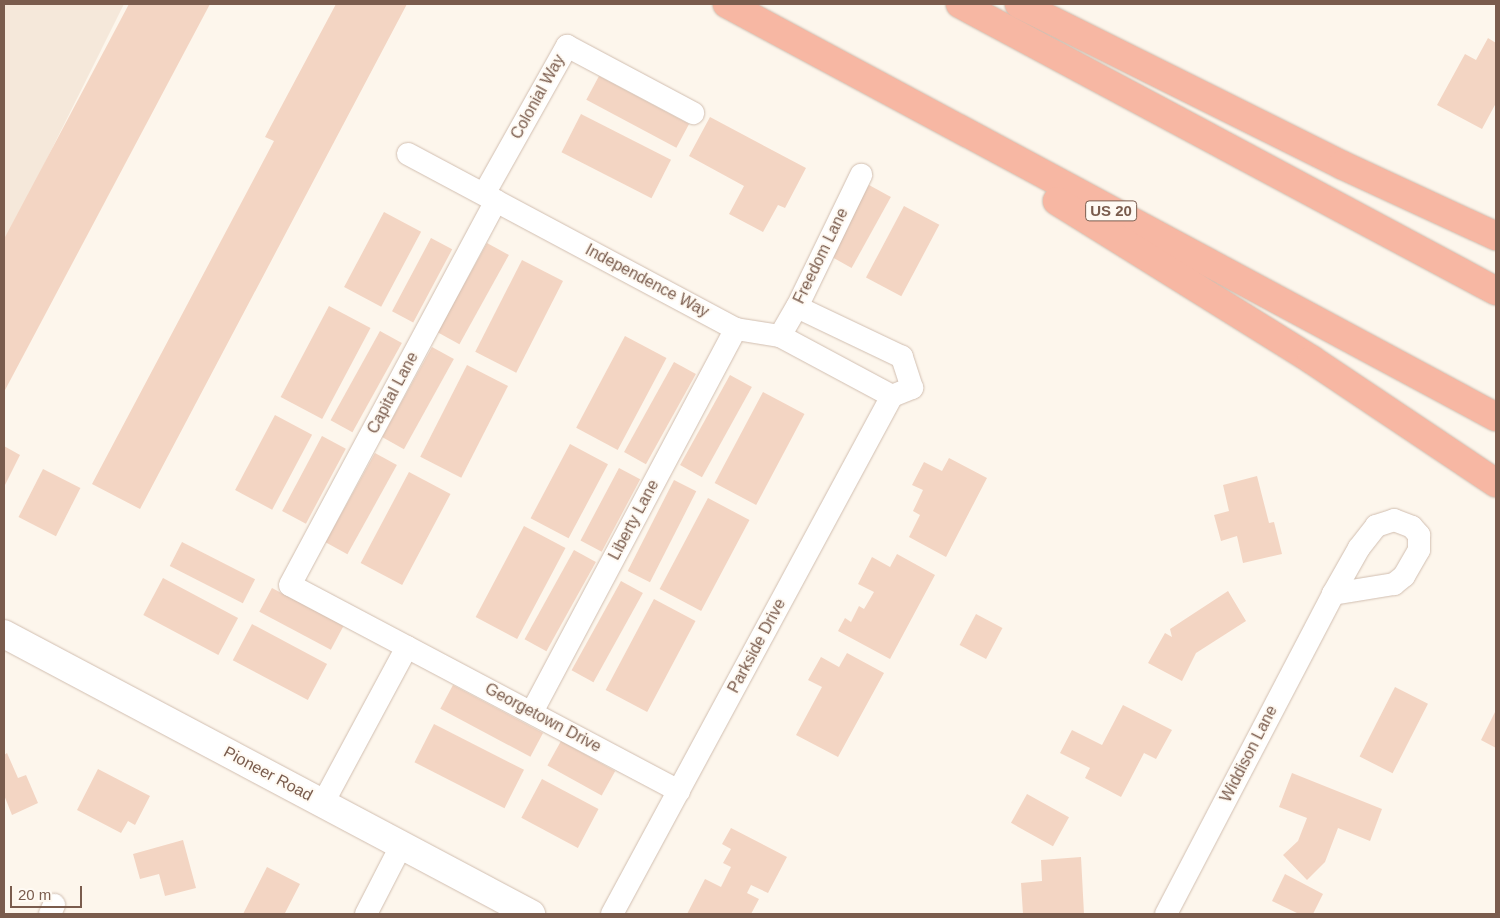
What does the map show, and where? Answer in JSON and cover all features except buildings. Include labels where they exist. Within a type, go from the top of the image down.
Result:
[{"type":"highway","name":"US 20","points":[[726,4],[1496,417]]},
{"type":"highway","points":[[960,4],[1496,291]]},
{"type":"highway","points":[[1019,4],[1342,165],[1496,236]]},
{"type":"highway","points":[[841,67],[1312,360],[1496,483]]},
{"type":"street","name":"Colonial Way","points":[[490,197],[567,46],[693,113]]},
{"type":"street","name":"Independence Way","points":[[408,154],[736,329],[780,336],[902,392]]},
{"type":"street","name":"Freedom Lane","points":[[780,336],[797,307],[861,176]]},
{"type":"street","name":"Capital Lane","points":[[290,585],[490,197]]},
{"type":"street","points":[[797,307],[902,357],[902,392]]},
{"type":"street","name":"Liberty Lane","points":[[532,712],[736,329]]},
{"type":"street","name":"Parkside Drive","points":[[612,914],[902,392]]},
{"type":"street","name":"Georgetown Drive","points":[[290,585],[679,791]]},
{"type":"street","name":"Widdison Lane","points":[[1166,914],[1333,594]]},
{"type":"street","name":"Pioneer Road","points":[[4,634],[531,914]]},
{"type":"street","points":[[323,803],[407,647]]},
{"type":"street","points":[[366,914],[401,846]]},
{"type":"shaded area","points":[[4,4],[124,4],[4,245]]}]
